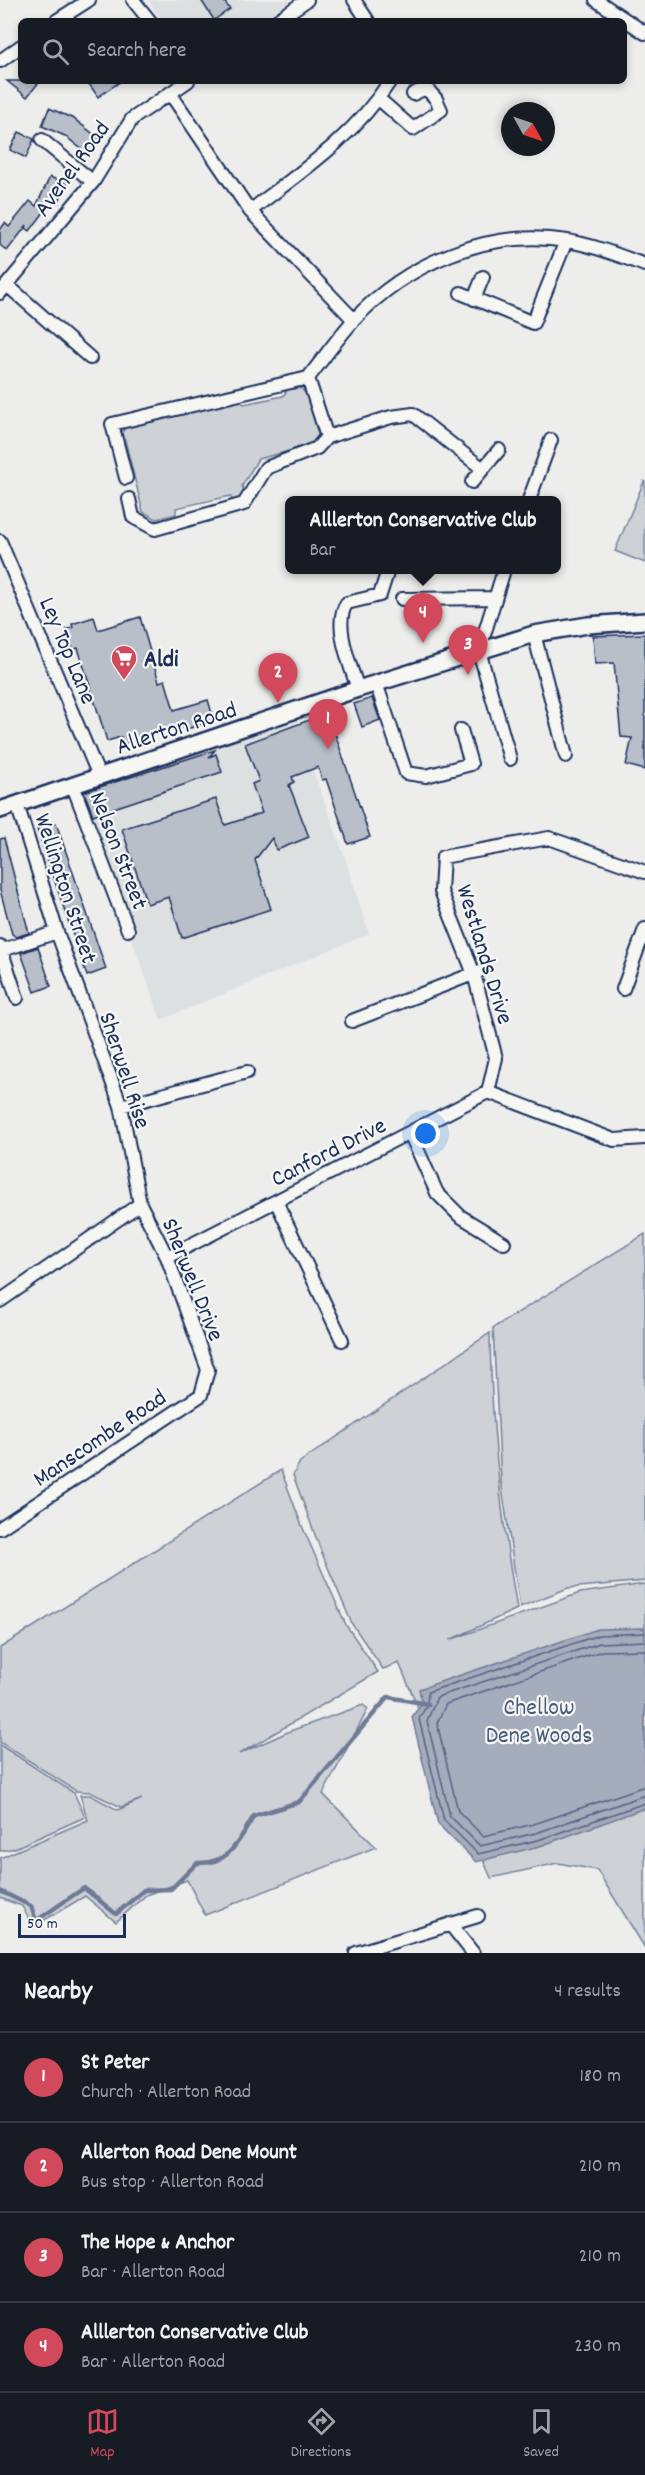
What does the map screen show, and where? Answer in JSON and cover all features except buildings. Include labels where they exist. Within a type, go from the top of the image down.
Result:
[{"type":"street","points":[[59,18],[73,4],[89,0]]},
{"type":"street","points":[[133,0],[148,18]]},
{"type":"street","points":[[280,18],[307,0]]},
{"type":"street","points":[[354,0],[366,18]]},
{"type":"street","points":[[597,0],[617,18]]},
{"type":"street","points":[[627,23],[645,33]]},
{"type":"street","points":[[0,61],[18,48]]},
{"type":"street","name":"Avenel Road","points":[[4,289],[93,182],[132,119],[184,84]]},
{"type":"street","points":[[250,211],[329,151],[379,99],[388,84]]},
{"type":"street","points":[[379,99],[413,129],[441,110],[436,99],[426,88],[413,94]]},
{"type":"street","points":[[170,93],[250,211],[354,320]]},
{"type":"street","points":[[42,140],[93,182]]},
{"type":"street","points":[[126,477],[112,424],[308,378],[354,320],[392,287],[432,262],[463,249],[511,239],[566,241],[645,265]]},
{"type":"street","points":[[461,293],[533,323],[566,241]]},
{"type":"street","points":[[474,299],[483,277]]},
{"type":"street","points":[[4,289],[90,358]]},
{"type":"street","points":[[308,378],[327,437]]},
{"type":"street","points":[[129,500],[133,517],[154,529],[244,504],[266,468],[316,448],[327,437],[391,417],[413,414],[483,469]]},
{"type":"street","points":[[531,496],[551,440]]},
{"type":"street","points":[[472,482],[499,450]]},
{"type":"street","name":"Ley Top Lane","points":[[0,542],[99,776]]},
{"type":"street","points":[[358,689],[343,640],[343,608],[346,603],[380,595],[387,574]]},
{"type":"street","points":[[503,574],[479,651],[510,759]]},
{"type":"street","points":[[402,599],[495,598]]},
{"type":"street","name":"Allerton Road","points":[[0,810],[376,683],[534,634],[588,625],[645,621]]},
{"type":"street","points":[[534,634],[566,756]]},
{"type":"street","points":[[376,683],[406,773],[426,776],[471,764],[462,730]]},
{"type":"street","name":"Nelson Street","points":[[73,786],[128,930]]},
{"type":"street","name":"Wellington Street","points":[[17,804],[76,985]]},
{"type":"street","name":"Westlands Drive","points":[[488,1092],[496,1058],[476,973],[441,891],[443,857],[549,838],[645,872]]},
{"type":"street","points":[[623,989],[645,929]]},
{"type":"street","points":[[17,998],[0,949],[57,932]]},
{"type":"street","points":[[352,1021],[476,973]]},
{"type":"street","name":"Sherwell Rise","points":[[76,985],[121,1106],[140,1204]]},
{"type":"street","points":[[121,1106],[247,1072]]},
{"type":"street","points":[[488,1092],[614,1140],[645,1138]]},
{"type":"street","name":"Canford Drive","points":[[167,1257],[488,1092]]},
{"type":"street","points":[[410,1133],[437,1193],[460,1216],[504,1243]]},
{"type":"street","points":[[276,1201],[342,1340]]},
{"type":"street","points":[[0,1301],[140,1204]]},
{"type":"street","name":"Sherwell Drive","points":[[140,1204],[167,1257],[208,1370]]},
{"type":"street","name":"Manscombe Road","points":[[0,1528],[201,1395],[208,1370]]},
{"type":"street","points":[[356,1953],[478,1916]]},
{"type":"street","points":[[450,1924],[473,1953]]},
{"type":"shaded area","points":[[148,0],[291,0],[264,18],[160,18]]},
{"type":"shaded area","points":[[295,722],[345,857],[369,934],[161,1020],[78,790]]},
{"type":"green space","points":[[291,385],[304,391],[311,404],[318,435],[312,445],[258,459],[242,486],[245,493],[243,497],[233,501],[230,496],[176,508],[176,514],[157,519],[143,512],[125,440],[119,438],[126,426],[235,398],[244,404],[283,396]]},
{"type":"green space","points":[[645,482],[645,563],[615,551]]},
{"type":"green space","points":[[645,1234],[645,1581],[568,1588],[520,1607],[501,1481],[493,1328]]},
{"type":"green space","points":[[490,1333],[492,1403],[498,1472],[517,1609],[450,1640],[580,1593],[645,1584],[645,1948],[597,1870],[558,1863],[491,1878],[399,1663],[383,1669],[352,1624],[321,1551],[293,1475],[300,1462]]},
{"type":"green space","points":[[281,1470],[302,1526],[346,1625],[378,1672],[239,1754],[290,1731],[363,1705],[368,1709],[323,1794],[376,1847],[205,1915],[187,1880],[146,1895],[116,1922],[85,1896],[33,1927],[22,1906],[0,1898],[0,1858],[88,1820],[80,1795],[90,1795],[118,1810],[142,1799],[121,1807],[90,1792],[76,1791],[0,1742],[0,1648]]},
{"type":"green space","points":[[0,1745],[74,1793],[85,1817],[15,1848],[0,1851]]},
{"type":"water","name":"Chellow Dene Woods","points":[[645,1628],[645,1808],[540,1846],[476,1862],[438,1824],[412,1717],[422,1703],[419,1689],[598,1629]]},
{"type":"waterway","points":[[0,1891],[31,1906],[36,1921],[84,1888],[116,1914],[144,1890],[171,1889],[197,1863],[218,1860],[226,1855],[238,1842],[254,1816],[299,1802],[388,1697],[428,1704]]},
{"type":"place","name":"Alllerton Conservative Club","points":[[423,643]]},
{"type":"place","name":"The Hope & Anchor","points":[[468,675]]},
{"type":"place","name":"Aldi","points":[[124,681]]},
{"type":"place","name":"Allerton Road Dene Mount","points":[[278,703]]},
{"type":"place","name":"St Peter","points":[[328,749]]}]
